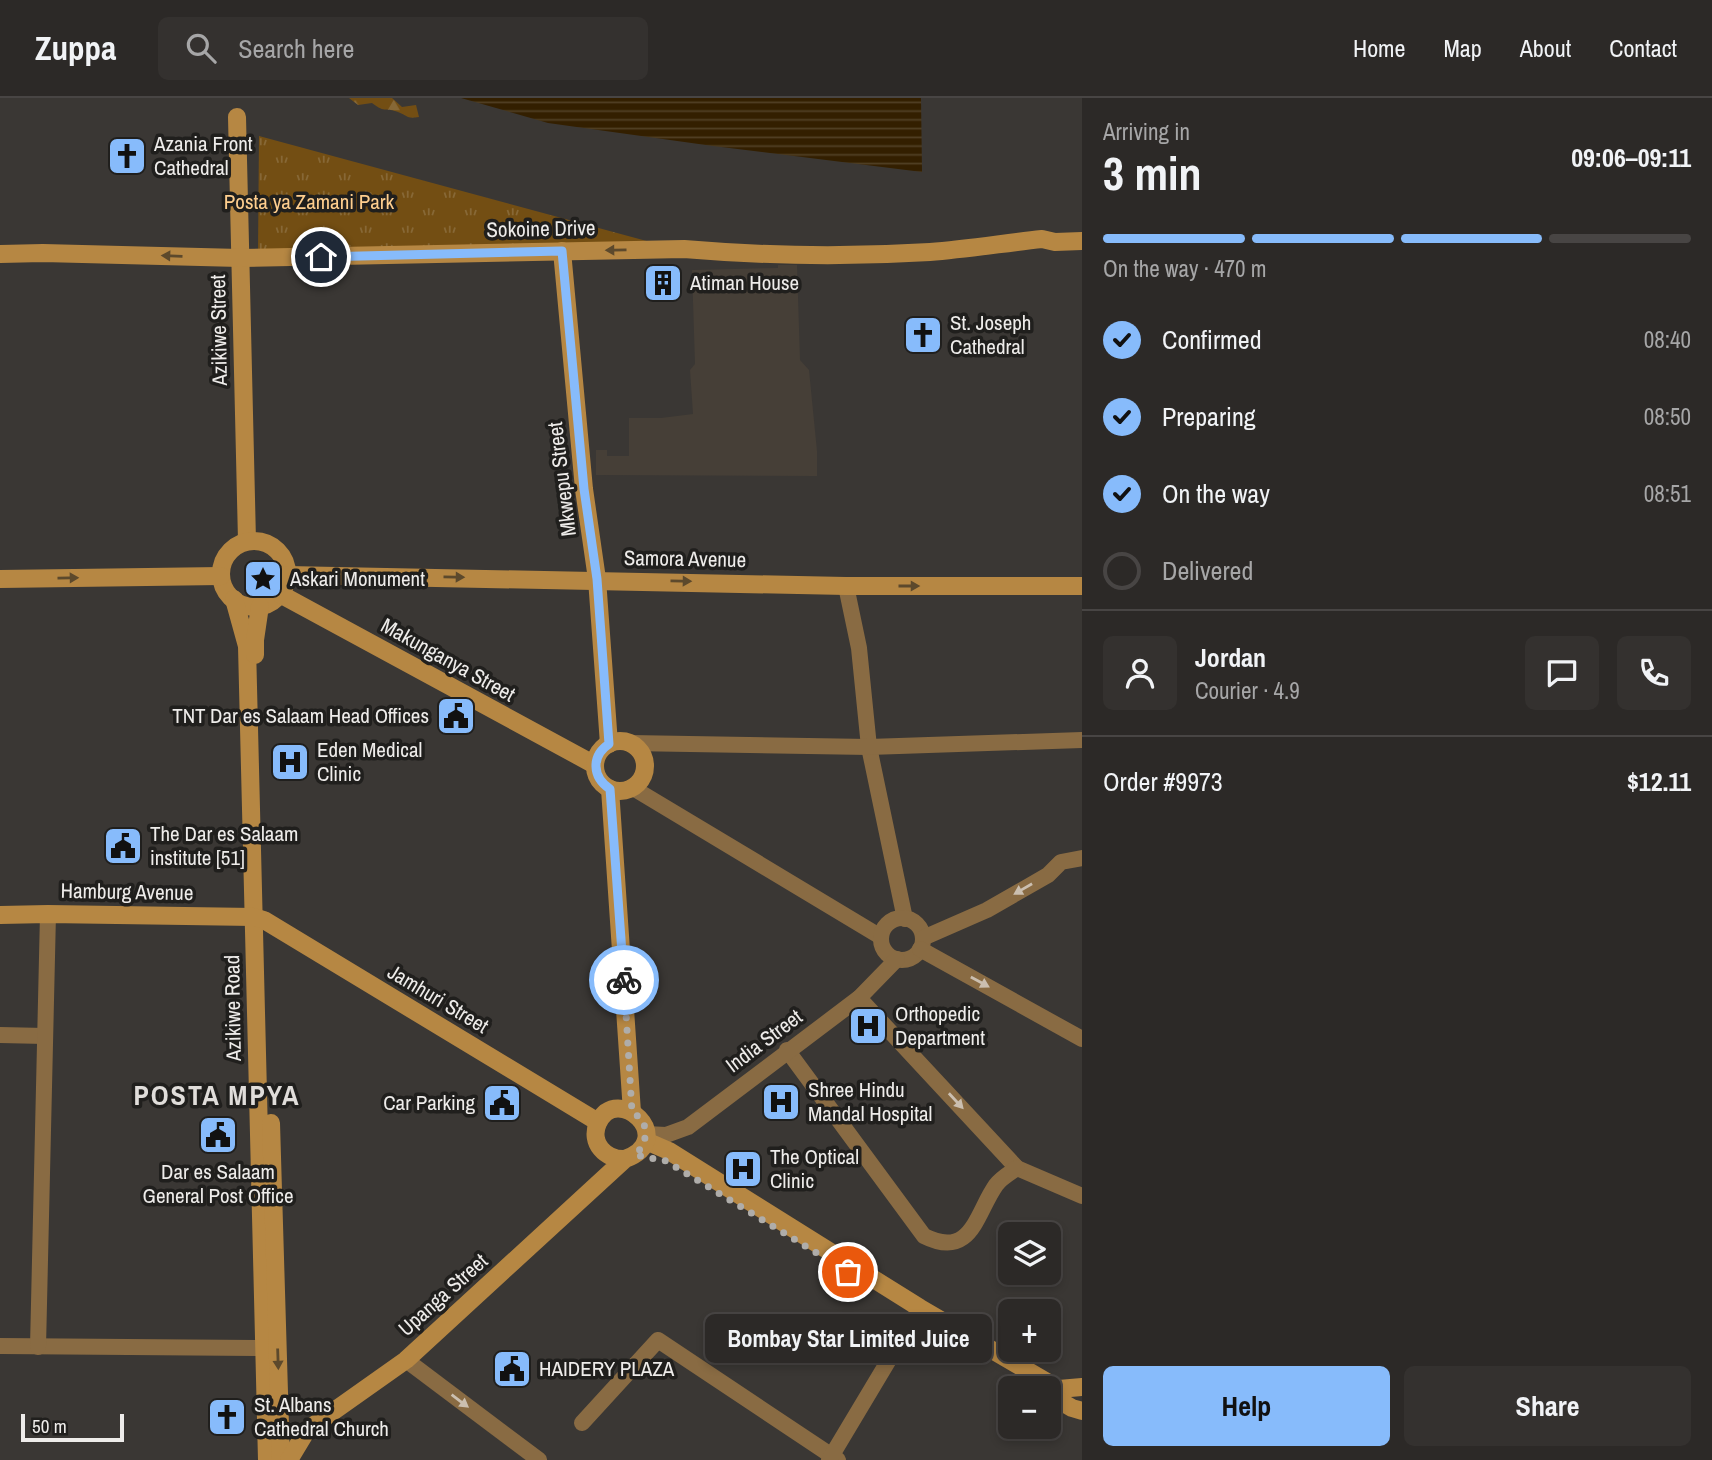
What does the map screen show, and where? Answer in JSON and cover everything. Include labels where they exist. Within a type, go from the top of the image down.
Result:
[{"type":"street","name":"Azikiwe Street","points":[[237,117],[247,541]]},
{"type":"street","name":"Sokoine Drive","points":[[0,254],[240,258],[684,249],[751,255],[814,255],[930,252],[1042,239],[1055,242],[1082,241]]},
{"type":"street","name":"Mkwepu Street","points":[[562,251],[584,489],[597,579],[609,744]]},
{"type":"street","points":[[247,541],[273,546],[287,564],[286,584],[280,594],[271,602],[260,606],[242,604],[234,599],[228,593],[221,576],[226,557],[232,549],[247,541]]},
{"type":"street","name":"Samora Avenue","points":[[287,575],[846,586],[1082,586]]},
{"type":"street","points":[[0,579],[221,576]]},
{"type":"street","points":[[846,586],[859,648],[869,747],[905,919]]},
{"type":"street","name":"Makunganya Street","points":[[280,594],[595,765]]},
{"type":"street","name":"Azikiwe Road","points":[[234,599],[247,646],[281,1460]]},
{"type":"street","name":"Azikiwe Road","points":[[260,606],[255,639],[267,1460]]},
{"type":"street","points":[[630,743],[637,748],[645,762],[643,778],[633,788],[622,791],[610,789],[599,779],[595,765],[599,753],[616,741],[869,747],[1082,740]]},
{"type":"street","points":[[633,788],[881,937]]},
{"type":"street","points":[[610,789],[632,1112]]},
{"type":"street","points":[[1082,858],[1062,862],[1048,875],[921,944],[908,959],[897,959],[885,951],[881,937],[885,927],[894,920],[905,919],[915,923],[921,944],[1082,1039]]},
{"type":"street","points":[[38,1347],[48,914]]},
{"type":"street","name":"Hamburg Avenue","points":[[0,915],[259,918]]},
{"type":"street","name":"Jamhuri Street","points":[[259,918],[598,1122]]},
{"type":"street","name":"India Street","points":[[638,1147],[688,1127],[859,998],[897,959]]},
{"type":"street","points":[[859,998],[1017,1168],[1082,1196]]},
{"type":"street","points":[[0,1035],[45,1035]]},
{"type":"street","points":[[787,1050],[924,1236],[946,1242],[962,1240],[970,1233],[997,1183],[1017,1168]]},
{"type":"street","points":[[638,1147],[644,1122],[632,1112],[614,1109],[598,1122],[595,1134],[598,1145],[606,1154],[618,1159],[638,1147],[668,1151],[1019,1376]]},
{"type":"street","name":"Upanga Street","points":[[289,1460],[307,1430],[406,1360],[638,1147]]},
{"type":"street","points":[[598,1184],[605,1167],[606,1154]]},
{"type":"street","points":[[918,1311],[1059,1389],[1082,1387]]},
{"type":"street","points":[[582,1423],[659,1340],[833,1459],[918,1311]]},
{"type":"street","points":[[0,1346],[264,1348]]},
{"type":"street","points":[[406,1360],[539,1460]]},
{"type":"street","points":[[1061,1402],[1082,1411]]},
{"type":"street","points":[[280,1407],[292,1424],[301,1431],[307,1430]]},
{"type":"shaded area","points":[[461,98],[921,98],[922,172],[548,123]]},
{"type":"shaded area","points":[[778,265],[797,265],[800,360],[809,370],[817,476],[596,475],[596,450],[607,450],[607,456],[629,456],[629,418],[693,414],[690,370],[695,364],[692,270],[778,268]]},
{"type":"green space","points":[[349,98],[392,98],[402,107],[416,105],[419,117],[410,117],[372,103],[358,105]]},
{"type":"green space","name":"Posta ya Zamani Park","points":[[259,136],[654,243],[258,253]]},
{"type":"way so far","points":[[624,980],[632,1112],[644,1122],[646,1134],[642,1149],[635,1155],[666,1161],[848,1272]]},
{"type":"place","name":"Azania Front Cathedral","points":[[127,156]]},
{"type":"place","name":"Atiman House","points":[[663,283]]},
{"type":"place","name":"St. Joseph Cathedral","points":[[923,335]]},
{"type":"place","name":"Askari Monument","points":[[263,579]]},
{"type":"place","name":"TNT Dar es Salaam Head Offices","points":[[456,716]]},
{"type":"place","name":"Eden Medical Clinic","points":[[290,762]]},
{"type":"place","name":"The Dar es Salaam institute [51]","points":[[123,846]]},
{"type":"place","name":"Orthopedic Department","points":[[868,1026]]},
{"type":"place","name":"Shree Hindu Mandal Hospital","points":[[781,1102]]},
{"type":"place","name":"Car Parking","points":[[502,1103]]},
{"type":"place","name":"Dar es Salaam General Post Office","points":[[218,1135]]},
{"type":"place","name":"The Optical Clinic","points":[[743,1169]]},
{"type":"place","name":"Bombay Star Limited Juice","points":[[848,1272]]},
{"type":"place","name":"HAIDERY PLAZA","points":[[512,1369]]},
{"type":"place","name":"St. Albans Cathedral Church","points":[[227,1417]]},
{"type":"district","name":"POSTA MPYA","points":[[217,1095]]},
{"type":"route","points":[[321,257],[562,251],[584,489],[597,579],[609,744],[599,753],[595,765],[599,779],[610,789],[624,980]]}]
